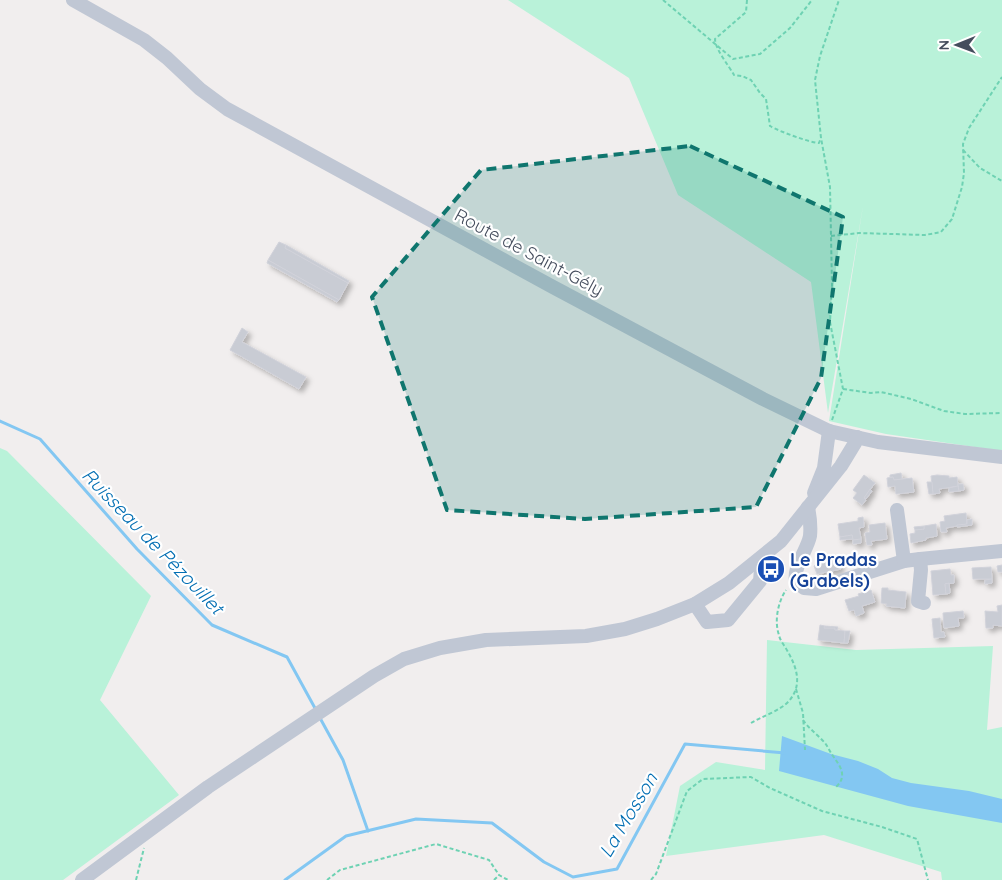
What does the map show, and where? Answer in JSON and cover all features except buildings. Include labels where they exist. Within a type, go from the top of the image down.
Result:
[{"type":"street","name":"Route de Saint-Gély","points":[[73,0],[144,40],[167,58],[200,89],[227,109],[553,287],[763,399],[828,431],[878,442],[1002,457]]},
{"type":"street","points":[[828,431],[824,468],[808,507],[810,537],[795,575],[796,582],[804,588],[816,589],[904,562],[920,559],[1002,551]]},
{"type":"street","points":[[82,880],[208,787],[374,676],[404,659],[440,648],[486,640],[586,636],[625,629],[657,620],[695,604],[729,584],[781,541],[841,466],[857,437]]},
{"type":"street","points":[[897,510],[904,562]]},
{"type":"street","points":[[695,604],[707,622],[728,620],[760,581],[760,559]]},
{"type":"street","points":[[920,559],[921,570],[918,601],[924,603]]},
{"type":"path","points":[[662,0],[733,59],[760,54],[790,28],[812,0]]},
{"type":"path","points":[[747,0],[746,12],[715,39],[715,44],[734,75],[751,80],[766,99],[770,126],[780,132],[789,133],[813,143],[819,143],[821,138]]},
{"type":"path","points":[[828,431],[844,390],[830,322],[832,285],[830,188],[821,138],[816,80],[820,56],[839,0]]},
{"type":"path","points":[[831,236],[859,233],[925,236],[941,232],[952,219],[962,187],[964,173],[962,144],[969,128],[1002,77]]},
{"type":"path","points":[[963,150],[980,168],[1002,181]]},
{"type":"path","points":[[844,390],[871,393],[881,392],[911,398],[944,411],[965,414],[1002,413]]},
{"type":"path","points":[[751,723],[788,702],[796,689],[799,678],[795,665],[779,636],[776,623],[781,597],[795,575]]},
{"type":"path","points":[[796,689],[804,720],[804,750]]},
{"type":"path","points":[[804,720],[824,742],[840,764],[842,778],[836,787]]},
{"type":"path","points":[[651,880],[656,874],[688,791],[703,779],[750,777],[822,811],[882,827],[917,839],[928,880]]},
{"type":"path","points":[[136,880],[144,847],[142,835]]},
{"type":"path","points":[[327,880],[340,870],[436,844],[489,860],[499,875],[508,880]]},
{"type":"path","points":[[494,880],[499,875]]},
{"type":"highlighted area","points":[[690,146],[843,217],[821,378],[756,507],[585,519],[447,510],[372,297],[481,170]]},
{"type":"green space","points":[[508,0],[1002,0],[1002,451],[886,434],[829,421],[863,206],[828,413],[811,282],[678,195],[629,78]]},
{"type":"green space","points":[[0,448],[7,451],[151,596],[100,700],[179,795],[63,880],[0,880]]},
{"type":"green space","points":[[767,640],[856,650],[993,646],[987,730],[1002,727],[1002,880],[942,880],[941,872],[824,835],[666,856],[680,786],[716,762],[765,770]]},
{"type":"water","points":[[782,736],[831,754],[858,761],[878,769],[892,778],[911,783],[969,791],[1002,799],[1002,823],[908,806],[779,771]]},
{"type":"waterway","name":"Ruisseau de Pézouillet","points":[[0,421],[40,439],[137,549],[212,625],[287,657],[316,710]]},
{"type":"waterway","name":"Ruisseau de Pézouillet","points":[[320,718],[343,760],[368,831]]},
{"type":"waterway","name":"La Mosson","points":[[285,880],[346,836],[416,819],[492,823],[544,862],[573,877],[617,869],[685,744],[785,753]]},
{"type":"place","name":"Le Pradas (Grabels)","points":[[771,569]]}]
